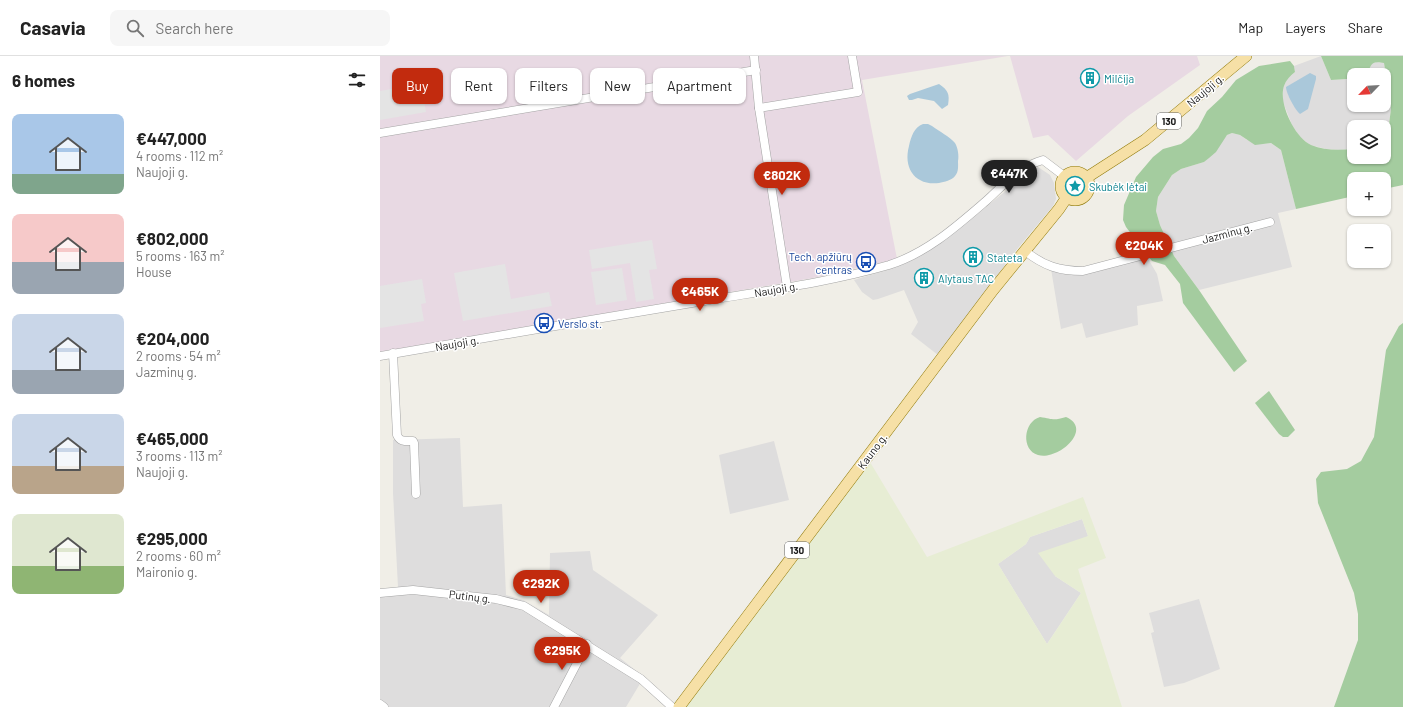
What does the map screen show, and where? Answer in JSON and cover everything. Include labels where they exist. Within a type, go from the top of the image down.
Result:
[{"type":"main road","name":"Naujoji g.","points":[[1086,178],[1145,140],[1246,56]]},
{"type":"main road","points":[[1072,172],[1076,172],[1080,173],[1086,178],[1088,186],[1086,194],[1075,200],[1064,195],[1061,184],[1064,176],[1072,172]]},
{"type":"main road","name":"Kauno g.","points":[[679,707],[989,296],[1067,197]]},
{"type":"street","points":[[754,56],[759,108],[788,287]]},
{"type":"street","points":[[759,108],[858,92],[852,56]]},
{"type":"street","points":[[380,133],[756,70]]},
{"type":"street","name":"Naujoji g.","points":[[380,356],[788,287],[831,279],[890,265],[918,253],[940,240],[986,202],[1022,169],[1031,164],[1043,160],[1064,176]]},
{"type":"street","name":"Jazminų g.","points":[[1025,251],[1036,260],[1050,267],[1066,271],[1083,271],[1270,222]]},
{"type":"street","points":[[393,354],[397,435],[401,441],[413,441],[414,443],[416,494]]},
{"type":"street","name":"Putinų g.","points":[[380,594],[413,590],[488,598],[524,606],[641,679],[672,707]]},
{"type":"street","points":[[554,707],[587,644]]},
{"type":"street","points":[[380,704],[384,707]]},
{"type":"shaded area","points":[[380,56],[1008,56],[862,80],[897,259],[813,278],[380,352]]},
{"type":"shaded area","points":[[1010,56],[1197,56],[1200,65],[1128,116],[1076,161],[1048,135],[1033,138]]},
{"type":"shaded area","points":[[1321,56],[1331,80],[1347,79],[1347,112],[1391,112],[1390,120],[1347,120],[1347,149],[1326,149],[1310,145],[1300,137],[1292,125],[1283,102],[1283,88],[1287,79],[1295,72],[1294,66]]},
{"type":"shaded area","points":[[1372,63],[1384,63],[1385,68],[1369,68]]},
{"type":"shaded area","points":[[392,89],[392,104],[425,104],[426,112],[380,120],[380,91]]},
{"type":"shaded area","points":[[1232,133],[1240,135],[1247,140],[1261,144],[1271,143],[1281,150],[1296,209],[1278,213],[1292,267],[1199,290],[1174,256],[1160,225],[1156,211],[1158,197],[1172,175],[1181,169],[1204,162],[1227,135]]},
{"type":"shaded area","points":[[1038,167],[1050,175],[1054,183],[1056,199],[1053,206],[1014,253],[938,355],[911,334],[918,322],[904,290],[873,300],[862,292],[854,280],[890,269],[923,254],[954,233],[1029,172]]},
{"type":"shaded area","points":[[652,240],[657,269],[649,270],[654,299],[636,302],[630,263],[592,269],[589,250]]},
{"type":"shaded area","points":[[1147,257],[1157,274],[1163,301],[1137,306],[1138,325],[1086,338],[1082,323],[1061,329],[1051,269],[1064,274],[1076,275]]},
{"type":"shaded area","points":[[505,264],[511,299],[549,292],[552,306],[463,321],[454,273]]},
{"type":"shaded area","points":[[622,268],[627,300],[596,305],[591,272]]},
{"type":"shaded area","points":[[422,279],[426,303],[421,304],[424,321],[380,328],[380,286]]},
{"type":"shaded area","points":[[460,438],[463,507],[502,504],[506,595],[523,600],[549,615],[550,553],[590,551],[593,570],[658,615],[620,658],[644,677],[626,707],[380,707],[380,591],[398,587],[393,493],[393,440]]},
{"type":"shaded area","points":[[774,441],[789,500],[730,514],[719,455]]},
{"type":"shaded area","points":[[1082,519],[1088,536],[1055,576],[1081,593],[1047,644],[998,564],[1026,544],[1030,537]]},
{"type":"shaded area","points":[[1199,599],[1220,669],[1184,683],[1164,687],[1151,633],[1154,632],[1149,613]]},
{"type":"green space","points":[[1321,56],[1403,56],[1403,185],[1391,188],[1391,172],[1347,172],[1347,198],[1296,209],[1281,150],[1271,143],[1255,145],[1240,135],[1232,133],[1227,135],[1216,152],[1204,162],[1181,169],[1172,175],[1158,197],[1156,211],[1160,225],[1174,256],[1247,361],[1234,372],[1183,303],[1180,284],[1165,265],[1152,261],[1126,227],[1123,220],[1124,205],[1136,177],[1153,157],[1163,149],[1181,144],[1189,138],[1198,128],[1207,111],[1222,97],[1236,80],[1259,66],[1290,61],[1294,66],[1295,72],[1288,78],[1284,86],[1283,101],[1289,119],[1299,135],[1305,141],[1316,147],[1338,150],[1347,149],[1347,164],[1391,164],[1391,120],[1390,120],[1391,112],[1391,68],[1385,68],[1384,63],[1375,62],[1370,68],[1347,68],[1347,79],[1331,80]]},
{"type":"green space","points":[[1403,323],[1403,707],[1334,707],[1358,640],[1358,614],[1354,593],[1318,503],[1316,479],[1321,472],[1347,469],[1361,461],[1374,437],[1386,350],[1399,326]]},
{"type":"green space","points":[[1269,391],[1295,430],[1288,437],[1283,437],[1279,434],[1255,403]]},
{"type":"green space","points":[[1040,417],[1055,419],[1066,417],[1074,422],[1076,429],[1075,436],[1063,449],[1046,456],[1038,455],[1029,448],[1026,436],[1030,424]]},
{"type":"green space","points":[[870,462],[927,557],[1083,497],[1106,558],[1078,569],[1122,707],[685,707]],"holes":[[[1082,519],[1088,536],[1038,553],[1055,576],[1081,593],[1047,644],[998,564],[1026,544],[1030,537]]]},
{"type":"water","points":[[1310,73],[1316,76],[1316,79],[1308,109],[1300,114],[1291,101],[1286,87]]},
{"type":"water","points":[[939,84],[946,90],[949,98],[948,105],[942,109],[934,101],[918,98],[909,100],[907,96],[910,94]]},
{"type":"water","points":[[923,124],[932,126],[956,145],[958,150],[958,171],[950,180],[939,183],[923,182],[913,174],[910,168],[908,154],[911,139],[917,127]]},
{"type":"place","name":"Milčija","points":[[1090,78]]},
{"type":"place","name":"Skubėk lėtai","points":[[1075,186]]},
{"type":"place","name":"Stateta","points":[[973,257]]},
{"type":"place","name":"Tech. apžiūrų centras","points":[[866,262]]},
{"type":"place","name":"Alytaus TAC","points":[[924,278]]},
{"type":"place","name":"Verslo st.","points":[[544,323]]}]
